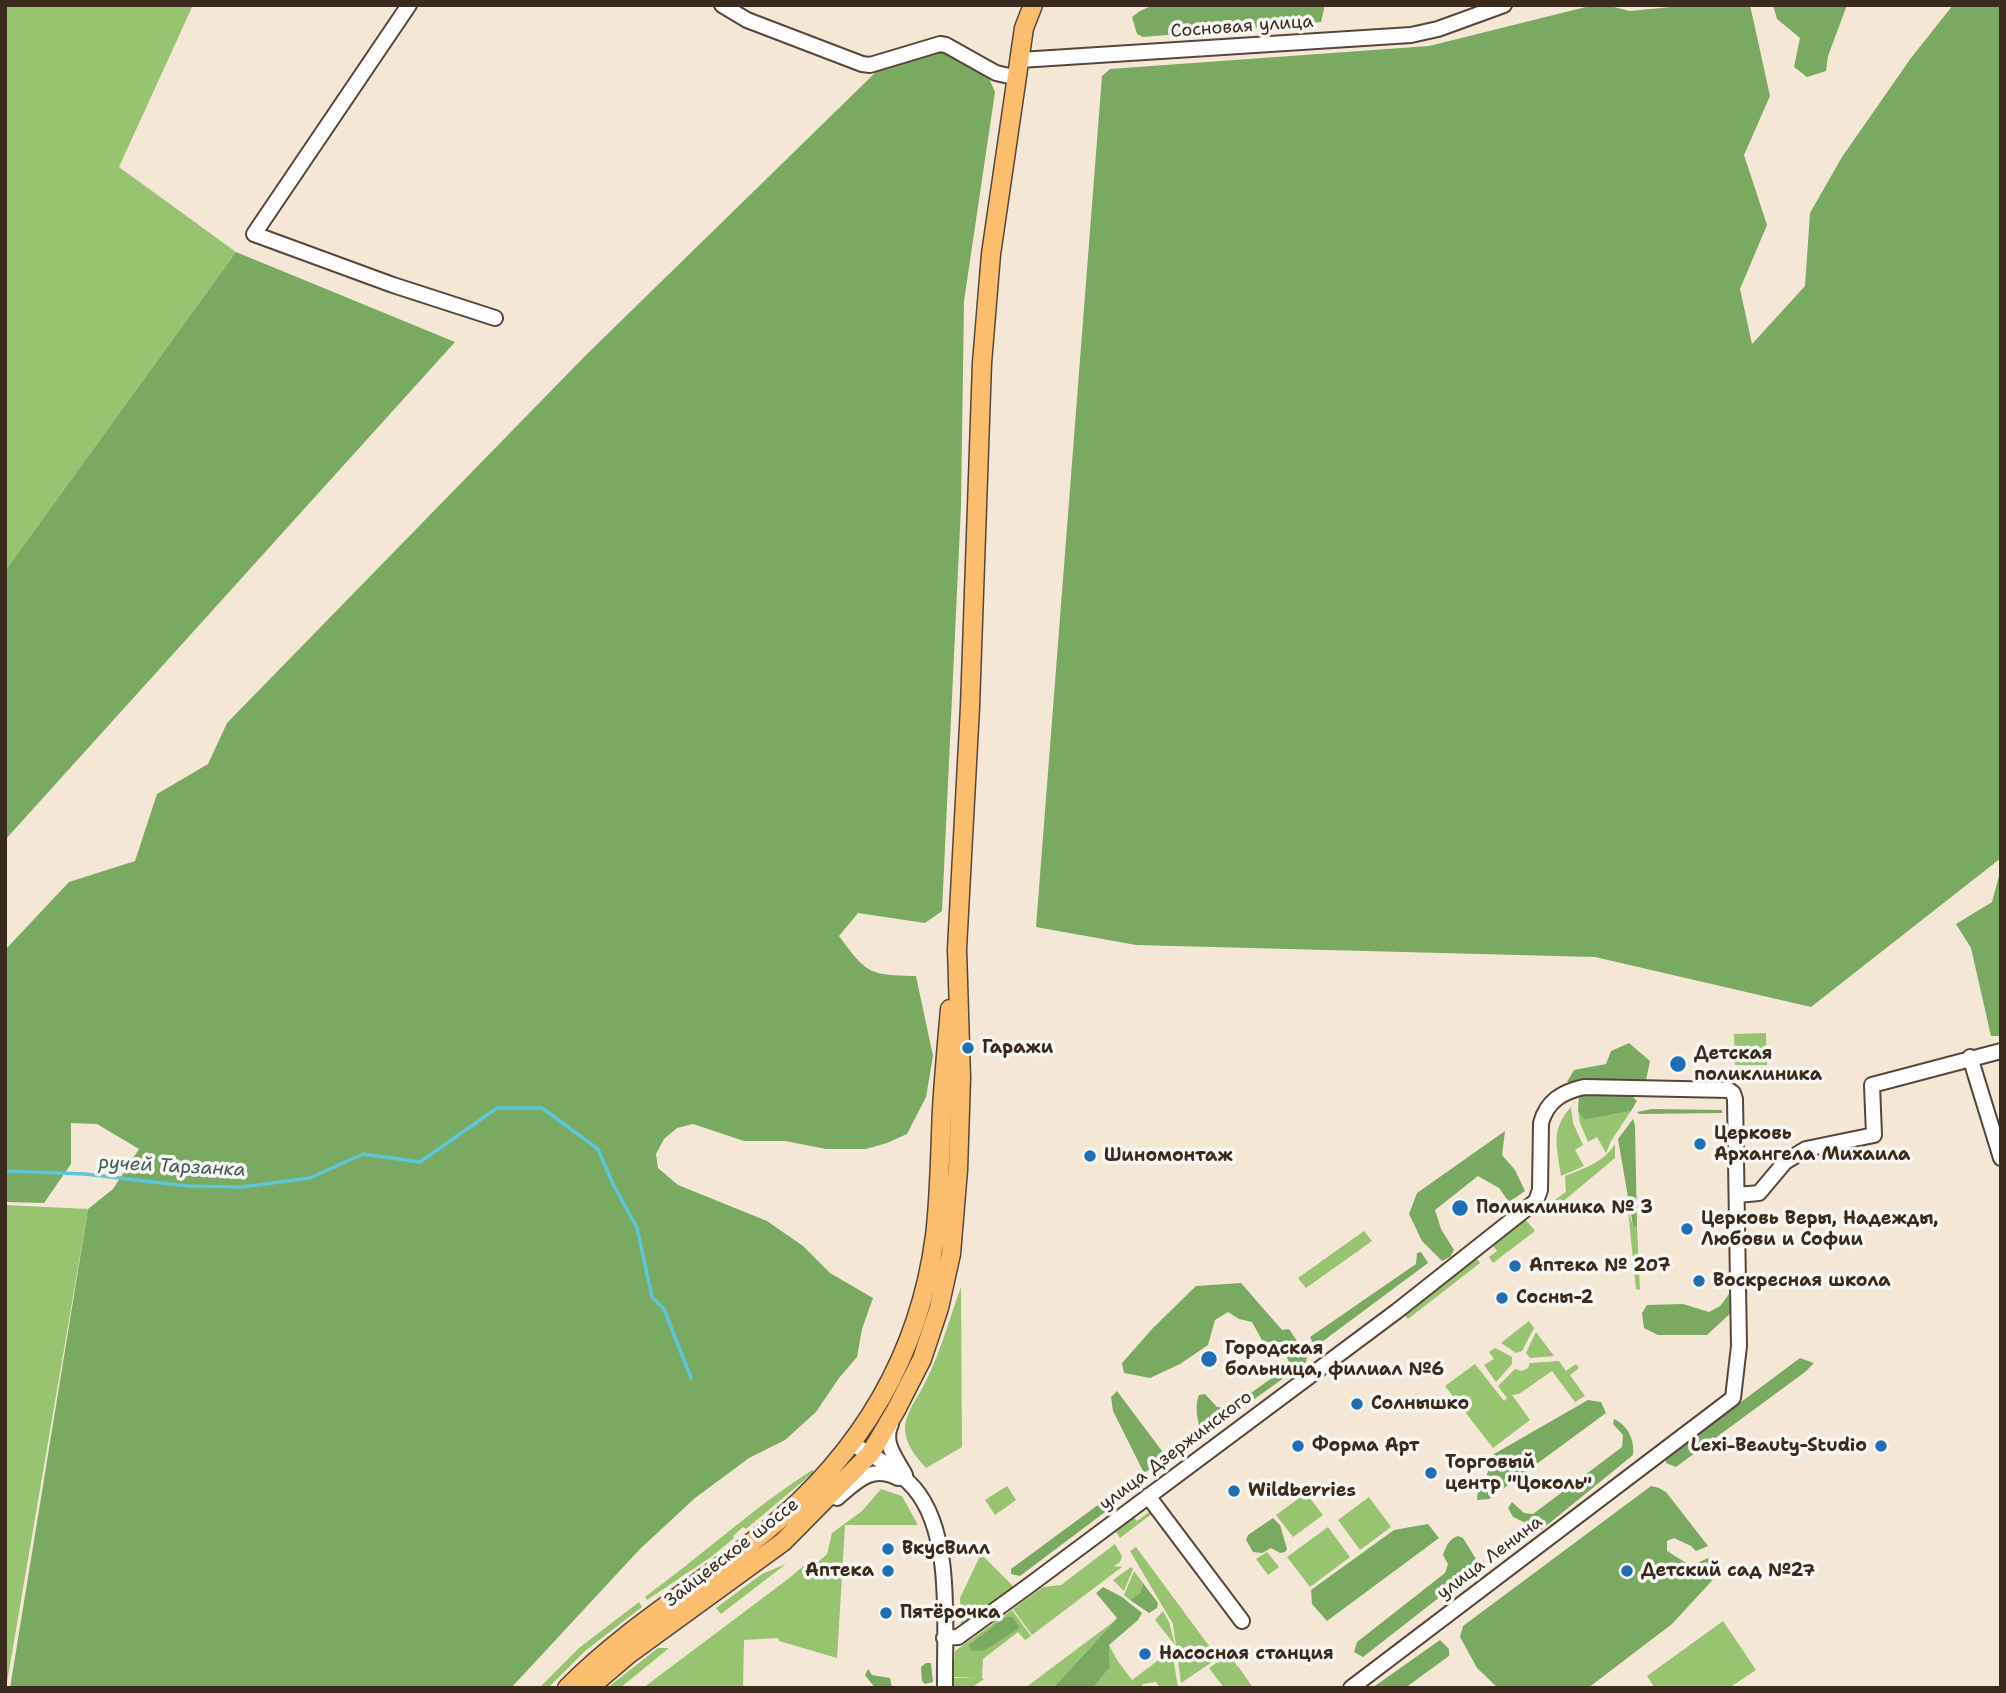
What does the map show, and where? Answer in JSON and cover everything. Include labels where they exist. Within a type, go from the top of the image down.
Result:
[{"type":"main road","points":[[1017,5],[1024,28]]},
{"type":"main road","points":[[957,950],[986,316],[992,239],[1024,28],[1033,5]]},
{"type":"main road","name":"Зайцевское шоссе","points":[[566,1688],[618,1640],[766,1532],[817,1485],[852,1444],[899,1365],[917,1321],[935,1238],[944,1067],[957,950]]},
{"type":"main road","name":"Зайцевское шоссе","points":[[589,1688],[629,1654],[783,1542],[870,1454],[897,1410],[922,1359],[934,1326],[951,1254],[958,1170],[961,1078],[957,950]]},
{"type":"street","points":[[409,5],[254,234],[393,285],[495,318]]},
{"type":"street","points":[[722,5],[747,20],[862,64],[870,65],[946,44],[996,73],[1019,69]]},
{"type":"street","name":"Сосновая улица","points":[[1019,69],[1411,35],[1438,29],[1504,5]]},
{"type":"street","points":[[1737,1195],[1759,1194],[1785,1162],[1806,1149],[1874,1135],[1872,1086],[1970,1057],[2001,1051]]},
{"type":"street","points":[[1970,1057],[2001,1158]]},
{"type":"street","name":"улица Дзержинского","points":[[944,1646],[1397,1311],[1536,1201],[1540,1190],[1543,1114],[1554,1099],[1567,1091],[1584,1087],[1722,1089],[1733,1093],[1737,1195]]},
{"type":"street","name":"улица Ленина","points":[[1351,1688],[1733,1398],[1739,1346],[1737,1195]]},
{"type":"street","points":[[870,1454],[873,1424],[899,1365]]},
{"type":"street","points":[[897,1410],[887,1433],[887,1440],[911,1485],[926,1505],[941,1544],[945,1688]]},
{"type":"street","points":[[852,1444],[895,1471],[911,1485]]},
{"type":"street","points":[[783,1542],[867,1474],[891,1474],[911,1485]]},
{"type":"street","points":[[1148,1496],[1242,1621]]},
{"type":"green space","points":[[5,5],[193,5],[119,167],[236,252],[5,571]]},
{"type":"green space","points":[[1153,5],[1325,5],[1321,22],[1143,37],[1137,34],[1132,17]]},
{"type":"green space","points":[[1594,5],[1630,11],[1691,5],[1750,5],[1770,96],[1744,155],[1767,225],[1740,289],[1752,344],[1805,286],[1810,213],[1842,157],[1911,58],[1953,5],[2001,5],[2001,858],[1811,1007],[1595,957],[1136,945],[1036,927],[1102,76],[1110,69],[1429,46]]},
{"type":"green space","points":[[1773,5],[1847,5],[1828,56],[1826,71],[1807,77],[1794,67],[1800,38],[1777,19]]},
{"type":"green space","points":[[931,51],[948,51],[989,78],[995,92],[964,301],[961,506],[942,911],[925,923],[858,913],[839,936],[856,958],[870,970],[888,975],[916,976],[933,1056],[926,1097],[907,1134],[866,1149],[826,1149],[785,1141],[744,1141],[693,1124],[677,1128],[664,1139],[656,1154],[658,1168],[678,1185],[767,1221],[803,1246],[830,1273],[873,1298],[862,1329],[857,1357],[816,1412],[785,1440],[749,1458],[695,1498],[640,1549],[511,1688],[10,1688],[88,1209],[113,1189],[139,1149],[97,1124],[71,1123],[71,1164],[44,1203],[5,1202],[5,950],[69,882],[135,861],[157,794],[208,764],[227,723],[585,356],[879,69]]},
{"type":"green space","points":[[236,252],[455,342],[5,840],[5,571]]},
{"type":"green space","points":[[1999,876],[2001,1036],[1991,1036],[1971,948],[1956,924],[1992,902]]},
{"type":"green space","points":[[1766,1033],[1767,1065],[1735,1065],[1734,1034]]},
{"type":"green space","points":[[1629,1043],[1650,1061],[1646,1080],[1567,1082],[1574,1070],[1606,1064],[1611,1051]]},
{"type":"green space","points":[[1592,1092],[1628,1092],[1637,1101],[1631,1111],[1584,1120],[1578,1111],[1579,1095]]},
{"type":"green space","points":[[1571,1107],[1573,1123],[1583,1145],[1575,1150],[1584,1166],[1561,1176],[1558,1131],[1564,1115]]},
{"type":"green space","points":[[1652,1109],[1722,1110],[1722,1113],[1637,1112]]},
{"type":"green space","points":[[1578,1111],[1584,1120],[1631,1111],[1606,1153],[1597,1137],[1588,1142]]},
{"type":"green space","points":[[1633,1119],[1637,1227],[1633,1226],[1618,1139]]},
{"type":"green space","points":[[1505,1131],[1502,1155],[1515,1170],[1525,1191],[1509,1202],[1499,1188],[1478,1176],[1435,1210],[1441,1229],[1454,1250],[1450,1257],[1442,1261],[1422,1241],[1409,1214],[1417,1193]]},
{"type":"green space","points":[[1615,1144],[1615,1158],[1549,1213],[1546,1206],[1566,1192],[1565,1176],[1599,1160]]},
{"type":"green space","points":[[5,1205],[88,1209],[6,1688],[5,1688]]},
{"type":"green space","points":[[1628,1210],[1633,1226],[1637,1227],[1640,1290],[1636,1289]]},
{"type":"green space","points":[[1525,1219],[1535,1231],[1493,1263],[1489,1257],[1497,1251],[1492,1245]]},
{"type":"green space","points":[[1364,1231],[1372,1241],[1306,1288],[1298,1278]]},
{"type":"green space","points":[[1421,1252],[1428,1263],[1315,1347],[1310,1337],[1416,1264],[1417,1253]]},
{"type":"green space","points":[[1475,1256],[1480,1263],[1408,1319],[1402,1312]]},
{"type":"green space","points":[[1241,1283],[1282,1330],[1289,1329],[1307,1356],[1306,1362],[1203,1436],[1197,1416],[1199,1395],[1205,1394],[1217,1407],[1230,1408],[1290,1365],[1281,1342],[1263,1342],[1252,1322],[1239,1319],[1228,1312],[1215,1320],[1208,1345],[1180,1364],[1150,1378],[1124,1373],[1122,1363],[1196,1286]]},
{"type":"green space","points":[[961,1287],[962,1447],[926,1468],[909,1446],[906,1421],[932,1368]]},
{"type":"green space","points":[[1729,1294],[1732,1312],[1707,1335],[1658,1335],[1644,1328],[1642,1313],[1647,1305],[1683,1304],[1709,1312],[1720,1306]]},
{"type":"green space","points":[[1529,1321],[1534,1328],[1522,1351],[1516,1353],[1501,1343]]},
{"type":"green space","points":[[1536,1332],[1554,1356],[1530,1358],[1526,1353]]},
{"type":"green space","points":[[1495,1348],[1512,1357],[1512,1364],[1496,1382],[1484,1365],[1494,1359],[1489,1352]]},
{"type":"green space","points":[[1800,1358],[1814,1363],[1676,1467],[1666,1463],[1666,1458]]},
{"type":"green space","points":[[1559,1361],[1566,1371],[1576,1364],[1579,1368],[1570,1375],[1585,1396],[1575,1402],[1552,1371],[1519,1394],[1512,1395],[1530,1420],[1493,1448],[1445,1386],[1475,1364],[1504,1401],[1507,1398],[1498,1386],[1515,1369],[1522,1371],[1528,1368],[1530,1363]]},
{"type":"green space","points":[[1117,1391],[1162,1451],[1161,1462],[1144,1473],[1113,1411],[1111,1397]]},
{"type":"green space","points":[[1588,1400],[1601,1402],[1606,1413],[1489,1499],[1477,1500],[1478,1488],[1485,1480],[1494,1454]]},
{"type":"green space","points":[[1614,1419],[1630,1434],[1633,1455],[1541,1530],[1513,1517],[1508,1508],[1512,1502],[1524,1513],[1533,1514],[1622,1447],[1623,1435],[1613,1424]]},
{"type":"green space","points":[[812,1470],[814,1472],[746,1529],[743,1527],[711,1557],[647,1600],[645,1597],[769,1500]]},
{"type":"green space","points":[[1131,1484],[1133,1491],[1020,1576],[1011,1574],[1011,1569],[1125,1485]]},
{"type":"green space","points":[[1007,1486],[1016,1500],[995,1515],[985,1500]]},
{"type":"green space","name":"Детский сад №27","points":[[1651,1486],[1666,1492],[1708,1546],[1696,1551],[1674,1538],[1667,1541],[1667,1551],[1691,1566],[1708,1558],[1720,1572],[1672,1624],[1588,1688],[1498,1688],[1477,1668],[1460,1637],[1463,1626]]},
{"type":"green space","points":[[881,1489],[902,1496],[918,1525],[845,1525],[837,1658],[779,1641],[778,1638],[744,1640],[743,1688],[643,1688],[807,1563],[818,1562],[827,1554],[832,1533],[862,1511]]},
{"type":"green space","points":[[1306,1493],[1323,1515],[1293,1537],[1276,1515]]},
{"type":"green space","points":[[1369,1497],[1391,1527],[1360,1550],[1338,1520]]},
{"type":"green space","points":[[1154,1508],[1157,1510],[1120,1538],[1114,1529],[1132,1515],[1137,1521]]},
{"type":"green space","points":[[1273,1518],[1280,1525],[1287,1549],[1280,1553],[1271,1548],[1262,1553],[1253,1552],[1246,1540],[1248,1535]]},
{"type":"green space","points":[[1428,1524],[1439,1538],[1327,1621],[1312,1604],[1311,1590],[1394,1530]]},
{"type":"green space","points":[[1328,1527],[1350,1557],[1310,1587],[1287,1557]]},
{"type":"green space","points":[[1458,1536],[1463,1538],[1476,1559],[1473,1571],[1363,1657],[1354,1652],[1357,1642],[1445,1573],[1448,1564],[1444,1552],[1450,1541]]},
{"type":"green space","points":[[1115,1544],[1122,1556],[1120,1562],[1114,1566],[1122,1567],[1032,1635],[1013,1609],[1043,1587],[1061,1585]]},
{"type":"green space","points":[[1136,1547],[1218,1658],[1181,1683],[1173,1624],[1130,1551]]},
{"type":"green space","points":[[1267,1552],[1279,1567],[1268,1575],[1256,1559]]},
{"type":"green space","points":[[981,1554],[1015,1588],[961,1625],[960,1598]]},
{"type":"green space","points":[[786,1564],[721,1614],[716,1608],[762,1574]]},
{"type":"green space","points":[[1131,1567],[1133,1569],[1124,1591],[1113,1580]]},
{"type":"green space","points":[[1134,1571],[1143,1583],[1140,1593],[1130,1600],[1124,1595]]},
{"type":"green space","points":[[1143,1583],[1158,1603],[1157,1608],[1149,1613],[1130,1600],[1140,1593]]},
{"type":"green space","points":[[1103,1587],[1122,1597],[1142,1613],[1138,1620],[1109,1645],[1110,1667],[1093,1688],[1053,1688],[1117,1618],[1096,1593]]},
{"type":"green space","points":[[639,1602],[642,1607],[585,1651],[548,1688],[539,1688],[579,1648]]},
{"type":"green space","points":[[1012,1610],[1031,1636],[1025,1640],[1018,1632],[983,1659],[984,1679],[971,1688],[953,1688],[953,1678],[977,1678],[953,1677],[955,1651]]},
{"type":"green space","points":[[1163,1611],[1169,1622],[1175,1645],[1155,1620]]},
{"type":"green space","points":[[1012,1617],[1019,1626],[1018,1629],[985,1650],[972,1651],[969,1645],[1004,1618]]},
{"type":"green space","points":[[1723,1621],[1756,1670],[1729,1688],[1655,1688],[1647,1676]]},
{"type":"green space","points":[[1113,1622],[1053,1688],[1025,1688]]},
{"type":"green space","points":[[1440,1640],[1449,1649],[1449,1656],[1405,1688],[1372,1688]]},
{"type":"green space","points":[[1109,1645],[1132,1680],[1172,1650],[1178,1688],[1160,1688],[1156,1682],[1143,1684],[1140,1688],[1093,1688],[1110,1667]]},
{"type":"green space","points":[[658,1648],[669,1648],[620,1688],[607,1688]]},
{"type":"green space","points":[[1229,1654],[1237,1666],[1228,1672],[1238,1666],[1253,1688],[1224,1688],[1209,1668]]},
{"type":"green space","points":[[931,1663],[933,1682],[925,1684],[922,1681],[921,1667]]},
{"type":"green space","points":[[868,1669],[872,1675],[890,1678],[892,1688],[875,1688],[865,1675]]},
{"type":"waterway","name":"ручей Тарзанка","points":[[5,1171],[85,1174],[187,1186],[242,1187],[310,1178],[363,1154],[420,1162],[497,1108],[542,1108],[598,1149],[637,1228],[652,1297],[664,1309],[691,1378]]},
{"type":"place","name":"Гаражи","points":[[968,1048]]},
{"type":"place","name":"Детская поликлиника","points":[[1678,1064]]},
{"type":"place","name":"Церковь Архангела Михаила","points":[[1700,1144]]},
{"type":"place","name":"Шиномонтаж","points":[[1090,1156]]},
{"type":"place","name":"Поликлиника № 3","points":[[1460,1208]]},
{"type":"place","name":"Церковь Веры, Надежды, Любови и Софии","points":[[1687,1229]]},
{"type":"place","name":"Аптека № 207","points":[[1515,1266]]},
{"type":"place","name":"Воскресная школа","points":[[1699,1281]]},
{"type":"place","name":"Сосны-2","points":[[1502,1298]]},
{"type":"place","name":"Городская больница, филиал №6","points":[[1209,1359]]},
{"type":"place","name":"Солнышко","points":[[1357,1404]]},
{"type":"place","name":"Форма Арт","points":[[1298,1446]]},
{"type":"place","name":"Lexi-Beauty-Studio","points":[[1881,1446]]},
{"type":"place","name":"Торговый центр \"Цоколь\"","points":[[1431,1473]]},
{"type":"place","name":"Wildberries","points":[[1234,1491]]},
{"type":"place","name":"ВкусВилл","points":[[888,1549]]},
{"type":"place","name":"Аптека","points":[[888,1571]]},
{"type":"place","name":"Детский сад №27","points":[[1627,1571]]},
{"type":"place","name":"Пятёрочка","points":[[886,1613]]},
{"type":"place","name":"Насосная станция","points":[[1145,1654]]}]
